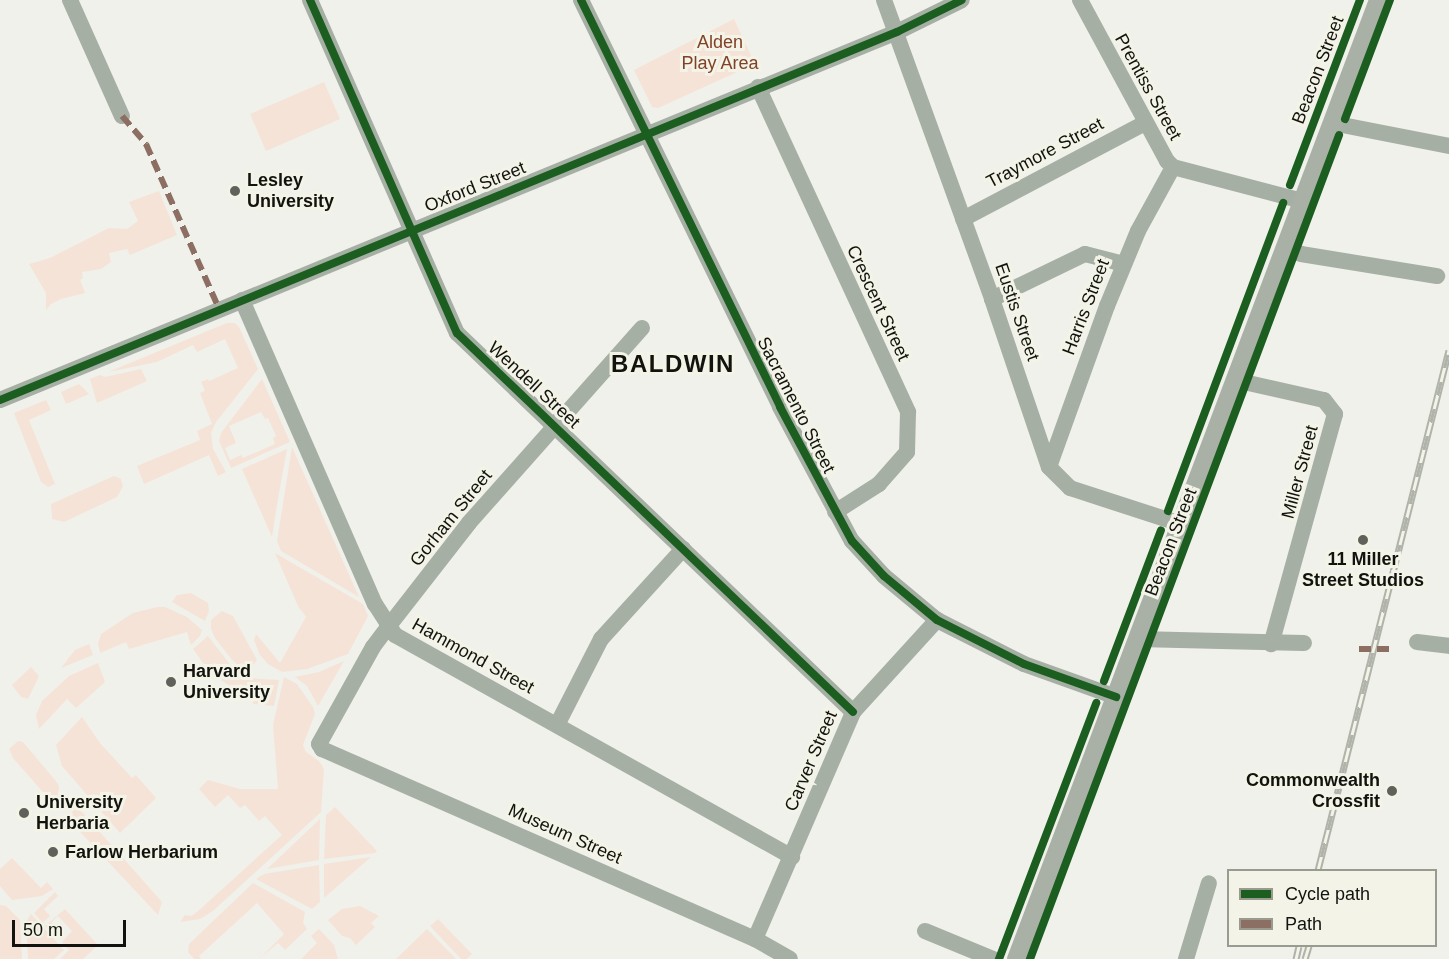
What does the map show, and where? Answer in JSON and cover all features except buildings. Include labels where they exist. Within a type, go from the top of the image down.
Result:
[{"type":"main road","name":"Beacon Street","points":[[1017,959],[1378,0]]},
{"type":"street","points":[[70,0],[122,116]]},
{"type":"street","name":"Wendell Street","points":[[310,0],[457,333],[853,712]]},
{"type":"street","name":"Eustis Street","points":[[884,0],[992,299],[1049,468],[1070,488],[1181,524]]},
{"type":"street","name":"Oxford Street","points":[[0,400],[758,87],[897,32],[962,0]]},
{"type":"street","name":"Prentiss Street","points":[[1080,0],[1145,123],[1167,161],[1173,167],[1303,201]]},
{"type":"street","name":"Sacramento Street","points":[[587,2],[647,133],[780,407],[852,542],[884,576],[937,620],[1024,664],[1116,697]]},
{"type":"street","name":"Crescent Street","points":[[758,87],[908,412],[907,452],[879,484],[835,512]]},
{"type":"street","name":"Traymore Street","points":[[963,219],[1145,123]]},
{"type":"street","points":[[1332,123],[1449,146]]},
{"type":"street","name":"Harris Street","points":[[1049,468],[1124,264],[1138,231],[1173,167]]},
{"type":"street","points":[[1285,249],[1301,254],[1437,276]]},
{"type":"street","points":[[992,299],[1085,254],[1124,264]]},
{"type":"street","name":"Hammond Street","points":[[242,300],[370,593],[388,627],[395,635],[792,857]]},
{"type":"street","name":"Gorham Street","points":[[321,749],[320,740],[373,647],[388,627],[469,523],[642,328]]},
{"type":"street","name":"Miller Street","points":[[1235,380],[1324,400],[1335,414],[1305,531],[1271,644]]},
{"type":"street","points":[[557,725],[601,639],[683,549]]},
{"type":"street","name":"Carver Street","points":[[755,939],[853,712],[937,620]]},
{"type":"street","points":[[1138,639],[1304,643]]},
{"type":"street","points":[[1417,642],[1449,646]]},
{"type":"street","name":"Museum Street","points":[[321,749],[755,939],[790,959]]},
{"type":"street","points":[[1186,959],[1209,883]]},
{"type":"street","points":[[925,931],[993,959]]},
{"type":"green space","name":"Alden Play Area","points":[[734,19],[755,64],[658,108],[652,107],[634,70]]},
{"type":"green space","points":[[324,82],[340,119],[266,151],[250,114]]},
{"type":"green space","points":[[159,191],[177,235],[130,255],[127,249],[109,253],[111,262],[101,269],[82,272],[83,278],[80,280],[85,293],[61,299],[51,304],[46,310],[46,293],[29,264],[50,258],[109,228],[127,229],[138,221],[129,202]]},
{"type":"green space","points":[[227,323],[235,323],[239,327],[258,369],[216,422],[211,433],[213,449],[226,472],[218,476],[209,455],[144,484],[137,466],[200,440],[197,431],[212,424],[200,393],[205,391],[201,382],[208,379],[209,381],[238,368],[225,339],[197,352],[193,345],[157,362],[108,372]]},
{"type":"green space","points":[[141,369],[147,381],[97,403],[90,379],[100,375],[105,377]]},
{"type":"green space","points":[[262,379],[290,442],[231,468],[219,441],[221,433]],"holes":[[[261,412],[265,419],[268,418],[276,436],[273,438],[275,444],[243,458],[241,455],[230,460],[225,448],[236,443],[229,426]]]},
{"type":"green space","points":[[79,384],[89,394],[66,404],[61,392]]},
{"type":"green space","points":[[46,400],[51,410],[29,420],[55,484],[48,487],[41,482],[14,413]]},
{"type":"green space","points":[[292,447],[359,597],[281,551],[277,541]]},
{"type":"green space","points":[[287,449],[279,493],[272,537],[242,469]]},
{"type":"green space","points":[[114,476],[121,479],[123,486],[117,497],[64,522],[52,519],[51,504]]},
{"type":"green space","points":[[275,553],[363,604],[368,616],[348,654],[307,669],[282,672],[268,664],[260,655],[254,640],[256,634],[280,663],[306,617],[298,606]]},
{"type":"green space","points":[[191,593],[208,603],[209,611],[205,621],[172,602],[177,595]]},
{"type":"green space","points":[[165,607],[187,617],[202,630],[200,636],[191,645],[187,632],[129,649],[126,642],[100,653],[98,643],[101,634],[133,613]]},
{"type":"green space","points":[[222,611],[233,616],[257,660],[249,670],[243,669],[232,660],[215,638],[211,629],[211,620]]},
{"type":"green space","points":[[208,636],[236,672],[248,678],[279,680],[274,706],[253,704],[254,693],[232,687],[211,674],[193,649]]},
{"type":"green space","points":[[89,644],[93,655],[61,668],[75,650]]},
{"type":"green space","points":[[344,661],[318,706],[307,686],[295,677],[319,672]]},
{"type":"green space","points":[[98,663],[105,682],[76,708],[67,699],[39,729],[36,715],[42,701],[69,676]]},
{"type":"green space","points":[[31,667],[39,676],[28,699],[21,697],[12,685]]},
{"type":"green space","points":[[284,677],[297,684],[313,707],[315,714],[303,745],[306,752],[319,761],[324,769],[321,812],[213,911],[200,919],[180,922],[185,915],[191,916],[197,912],[282,835],[265,816],[259,821],[245,805],[240,808],[228,795],[215,807],[199,789],[208,780],[240,789],[278,789],[273,725]]},
{"type":"green space","points":[[82,717],[100,743],[132,778],[136,775],[156,798],[120,833],[62,766],[56,745]]},
{"type":"green space","points":[[18,741],[23,742],[59,786],[57,808],[13,758],[9,749]]},
{"type":"green space","points":[[75,804],[162,902],[158,915],[69,820]]},
{"type":"green space","points":[[335,807],[377,851],[375,853],[324,859],[326,815]]},
{"type":"green space","points":[[320,819],[319,860],[267,869]]},
{"type":"green space","points":[[371,857],[324,898],[324,864]]},
{"type":"green space","points":[[12,858],[41,888],[47,882],[53,889],[42,896],[12,900],[0,886],[0,869]]},
{"type":"green space","points":[[319,865],[320,902],[312,909],[256,879],[264,874]]},
{"type":"green space","points":[[253,883],[305,912],[303,923],[307,929],[285,950],[278,943],[259,959],[284,934],[257,903],[199,956],[201,959],[194,959],[188,952],[189,944]]},
{"type":"green space","points":[[55,892],[58,896],[44,909],[50,916],[43,923],[34,913]]},
{"type":"green space","points":[[0,905],[6,906],[20,920],[22,959],[0,959]]},
{"type":"green space","points":[[360,906],[379,916],[371,923],[375,927],[356,945],[350,938],[342,936],[328,920],[342,909]]},
{"type":"green space","points":[[65,909],[98,945],[83,959],[60,959],[69,950],[62,942],[72,931],[58,916],[51,923],[55,928],[51,932],[45,926]]},
{"type":"green space","points":[[31,914],[64,950],[54,959],[28,959],[26,922]]},
{"type":"green space","points":[[438,919],[472,954],[467,959],[461,959],[430,926]]},
{"type":"green space","points":[[319,929],[334,945],[338,959],[301,959],[317,943],[311,936]]},
{"type":"green space","points":[[427,929],[456,959],[396,959]]},
{"type":"railway","points":[[1318,869],[1449,350]]},
{"type":"railway","points":[[1296,959],[1299,947]]},
{"type":"railway","points":[[1305,959],[1309,947]]},
{"type":"marked path","points":[[122,116],[146,144],[219,309]]},
{"type":"marked path","points":[[1359,649],[1395,649]]},
{"type":"cycle path","points":[[310,0],[457,333],[853,712]]},
{"type":"cycle path","points":[[581,0],[780,407],[852,541],[884,576],[937,620],[1024,664],[1116,697]]},
{"type":"cycle path","points":[[0,400],[897,32],[962,0]]},
{"type":"cycle path","points":[[1290,185],[1360,0]]},
{"type":"cycle path","points":[[1345,119],[1390,0]]},
{"type":"cycle path","points":[[1030,959],[1339,135]]},
{"type":"cycle path","points":[[1168,511],[1283,203]]},
{"type":"cycle path","points":[[1104,681],[1161,530]]},
{"type":"cycle path","points":[[999,959],[1096,703]]},
{"type":"place","name":"Lesley University","points":[[235,191]]},
{"type":"place","name":"11 Miller Street Studios","points":[[1363,540]]},
{"type":"place","name":"Harvard University","points":[[171,682]]},
{"type":"place","name":"Commonwealth Crossfit","points":[[1392,791]]},
{"type":"place","name":"University Herbaria","points":[[24,813]]},
{"type":"place","name":"Farlow Herbarium","points":[[53,852]]},
{"type":"district","name":"BALDWIN","points":[[673,364]]}]
